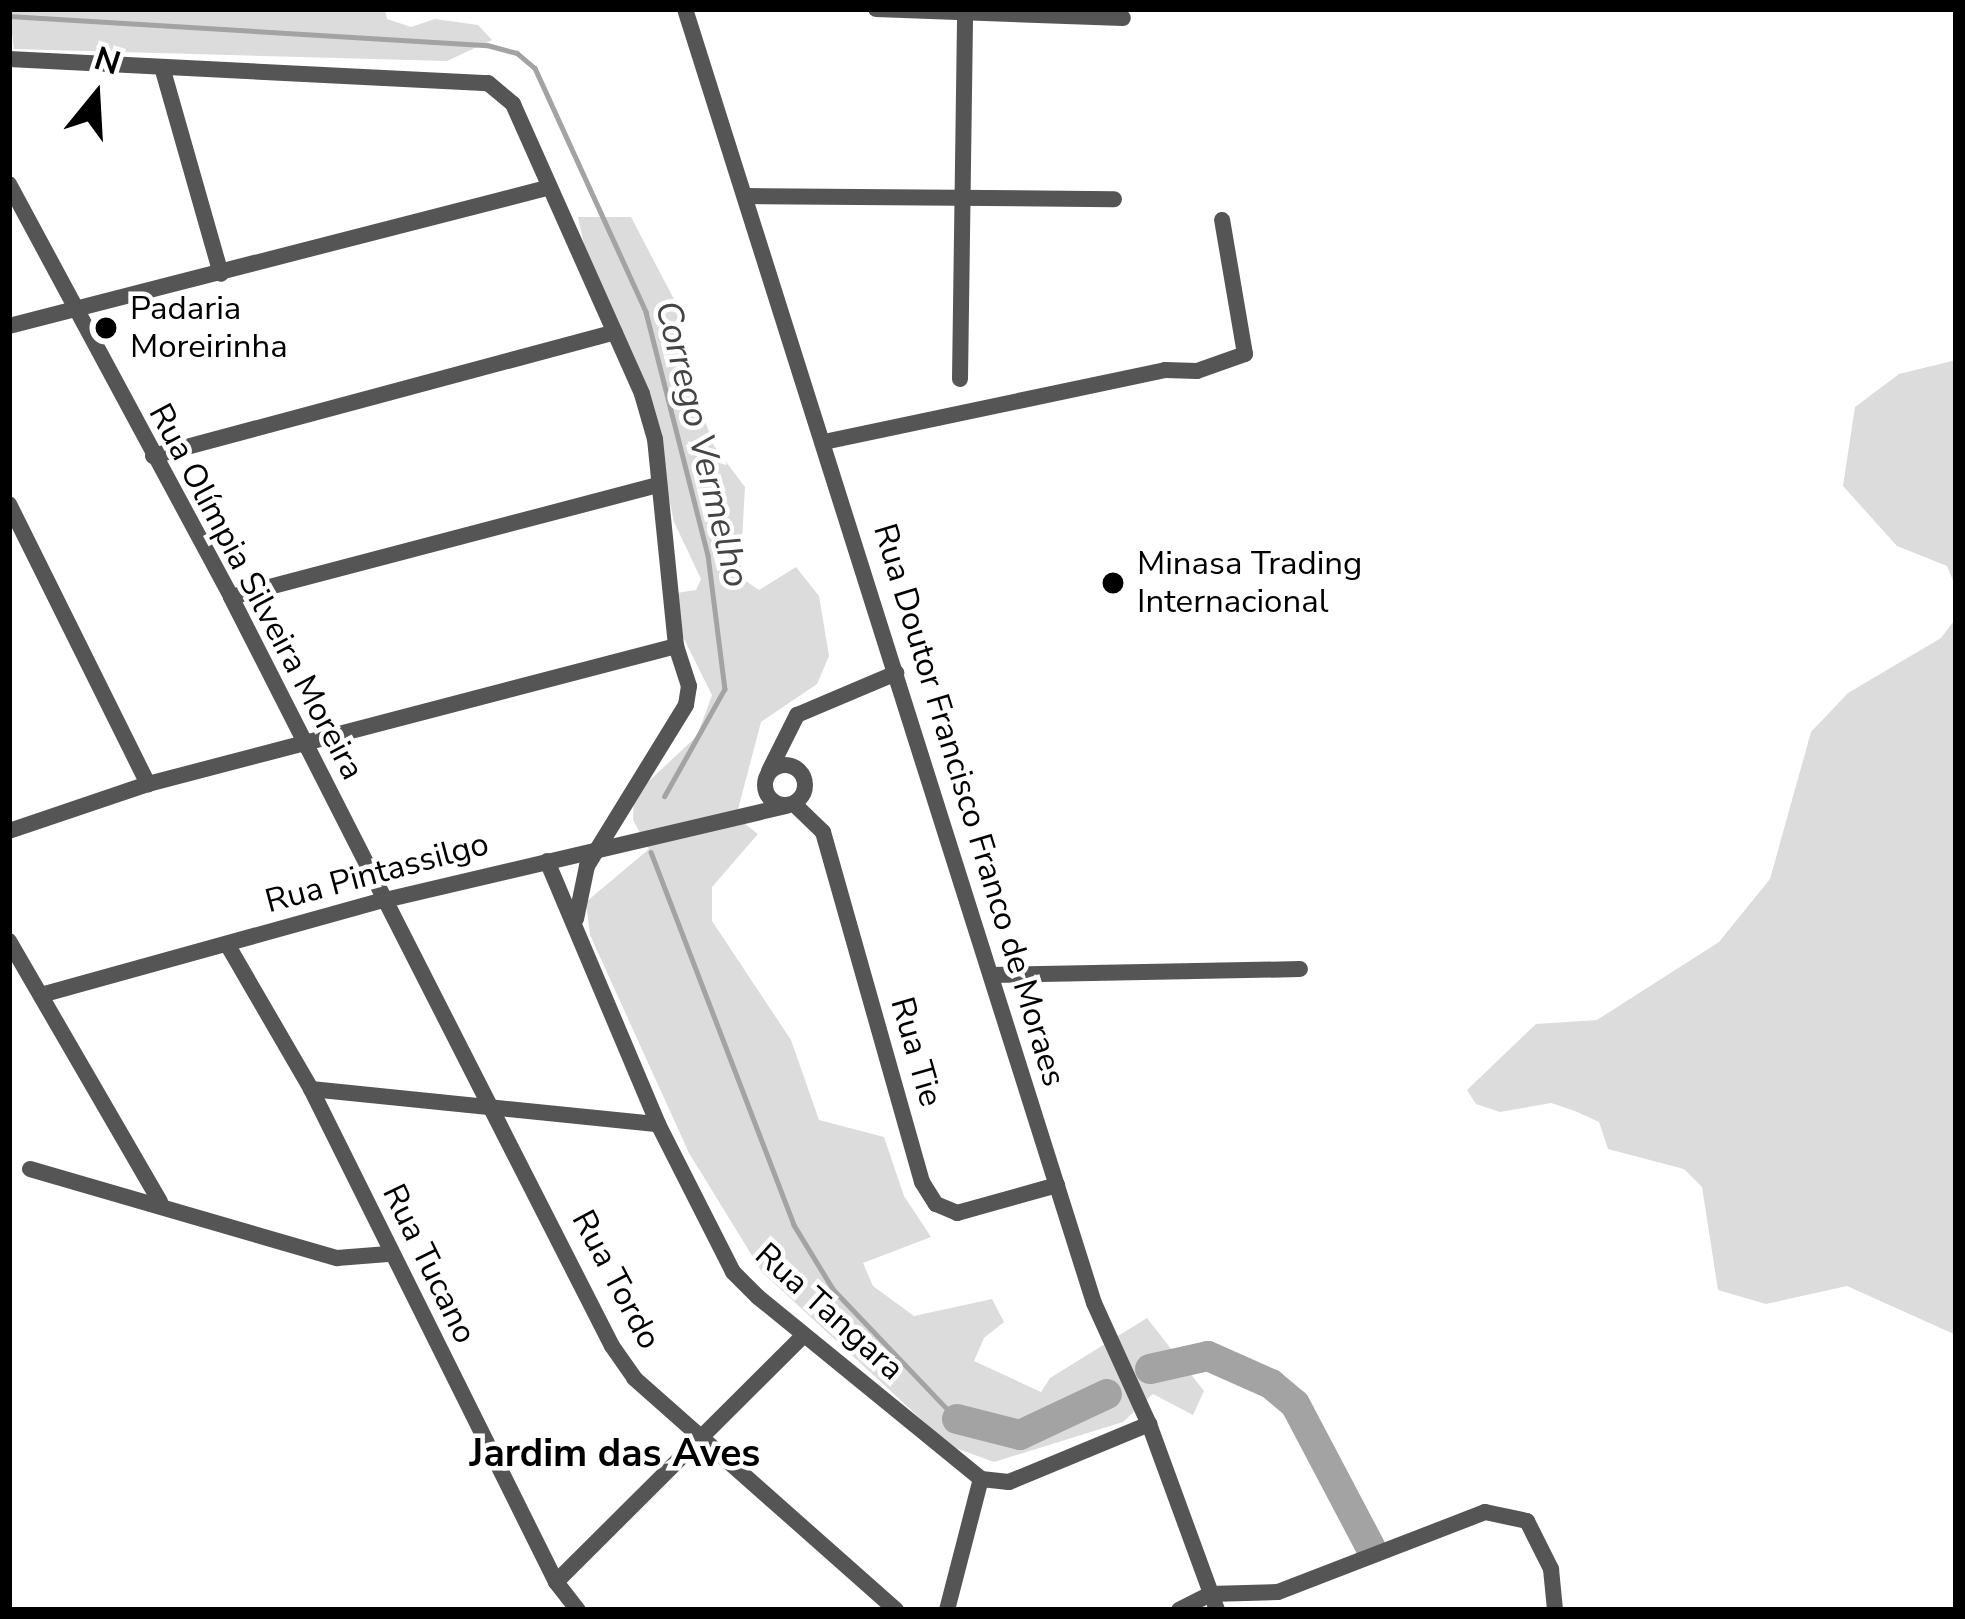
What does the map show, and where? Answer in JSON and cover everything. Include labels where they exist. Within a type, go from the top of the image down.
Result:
[{"type":"street","name":"Rua Doutor Francisco Franco de Moraes","points":[[685,9],[1094,1303],[1149,1424],[1214,1602]]},
{"type":"street","points":[[876,9],[1123,18]]},
{"type":"street","points":[[960,380],[965,11]]},
{"type":"street","points":[[9,59],[488,83],[513,104],[642,394],[659,484],[686,705],[597,848],[576,919]]},
{"type":"street","points":[[162,67],[221,274]]},
{"type":"street","name":"Rua Olímpia Silveira Moreira","points":[[9,184],[231,597],[381,901]]},
{"type":"street","points":[[9,326],[548,188]]},
{"type":"street","points":[[746,196],[1114,199]]},
{"type":"street","points":[[824,442],[1165,370],[1197,371],[1245,354],[1222,220]]},
{"type":"street","points":[[153,456],[615,332]]},
{"type":"street","points":[[231,597],[659,484]]},
{"type":"street","points":[[9,504],[148,784]]},
{"type":"street","points":[[9,831],[148,784],[676,646]]},
{"type":"street","points":[[730,818],[767,779],[790,723],[896,673]]},
{"type":"street","points":[[790,723],[804,792],[790,805]]},
{"type":"street","points":[[767,779],[798,770]]},
{"type":"street","name":"Rua Tie","points":[[767,779],[823,832],[922,1182],[936,1204],[957,1213],[1057,1185]]},
{"type":"street","points":[[622,804],[633,838]]},
{"type":"street","name":"Rua Pintassilgo","points":[[41,995],[381,901],[633,838],[790,805]]},
{"type":"street","name":"Rua Tangara","points":[[547,861],[576,919],[658,1124],[733,1272],[802,1337],[981,1479]]},
{"type":"street","name":"Rua Tordo","points":[[381,901],[491,1104],[612,1346],[634,1378],[896,1610]]},
{"type":"street","points":[[9,940],[160,1202]]},
{"type":"street","name":"Rua Tucano","points":[[227,944],[311,1089],[388,1254],[556,1582],[578,1610]]},
{"type":"street","points":[[991,974],[1300,969]]},
{"type":"street","points":[[311,1089],[658,1124]]},
{"type":"street","points":[[31,1169],[160,1202],[337,1258],[388,1254]]},
{"type":"street","points":[[556,1582],[706,1439],[802,1337]]},
{"type":"street","points":[[949,1610],[981,1479],[1010,1482],[1149,1424]]},
{"type":"street","points":[[1179,1610],[1278,1592],[1485,1512],[1527,1521],[1551,1569],[1555,1610]]},
{"type":"shaded area","points":[[9,9],[385,9],[387,19],[411,27],[435,19],[478,25],[492,40],[447,61],[14,49]]},
{"type":"shaded area","points":[[578,217],[631,217],[678,307],[691,381],[714,446],[745,487],[740,577],[759,590],[796,567],[819,596],[829,656],[817,684],[761,722],[736,817],[758,834],[712,887],[712,921],[791,1040],[819,1120],[884,1137],[904,1196],[931,1237],[863,1263],[873,1286],[914,1316],[992,1299],[1004,1322],[984,1338],[974,1361],[1041,1392],[1050,1378],[1147,1318],[1204,1391],[1193,1415],[1153,1394],[1123,1422],[994,1462],[950,1446],[762,1272],[689,1153],[590,935],[586,902],[649,849],[633,820],[634,795],[697,736],[712,695],[669,609],[670,594],[696,590],[701,579],[674,522],[648,398],[595,294]]},
{"type":"shaded area","points":[[1956,360],[1956,588],[1947,566],[1897,546],[1843,486],[1855,407],[1899,374]]},
{"type":"shaded area","points":[[1956,618],[1956,1335],[1847,1286],[1766,1304],[1718,1290],[1702,1187],[1684,1169],[1608,1149],[1599,1122],[1575,1111],[1551,1103],[1500,1112],[1476,1104],[1467,1090],[1536,1024],[1597,1020],[1719,942],[1770,879],[1811,732],[1848,693],[1941,638]]},
{"type":"waterway","name":"Corrego Vermelho","points":[[9,16],[487,45],[517,53],[535,68],[646,312],[708,555],[725,689],[665,796]]},
{"type":"waterway","name":"Corrego Vermelho","points":[[651,852],[794,1225],[833,1289],[957,1419]]},
{"type":"waterway","points":[[1150,1369],[1208,1356],[1271,1384],[1295,1404],[1371,1548]]},
{"type":"waterway","points":[[957,1419],[1020,1435],[1107,1394]]},
{"type":"place","name":"Padaria Moreirinha","points":[[106,328]]},
{"type":"place","name":"Minasa Trading Internacional","points":[[1113,583]]},
{"type":"district","name":"Jardim das Aves","points":[[615,1454]]}]
